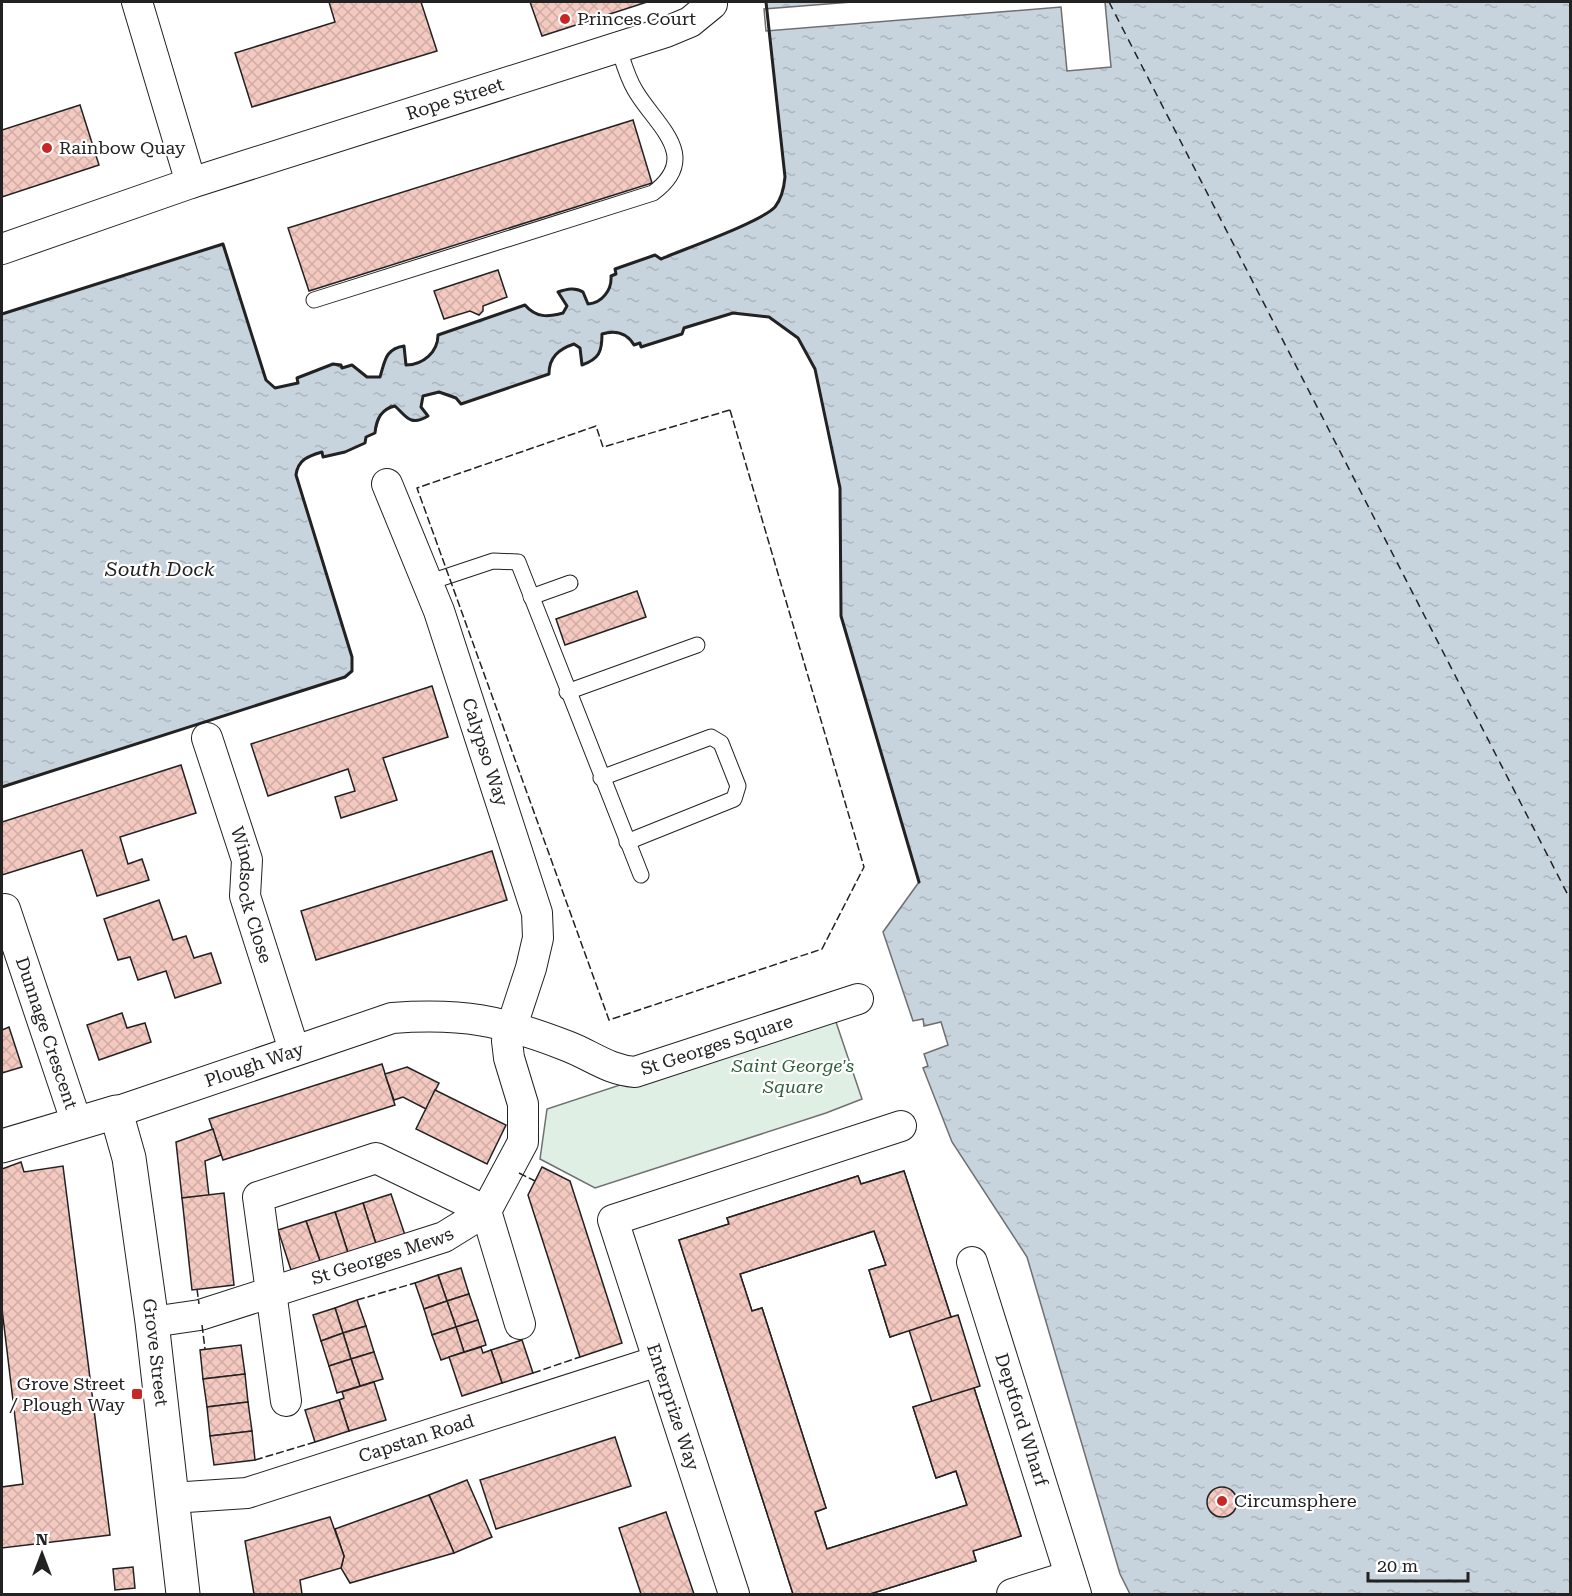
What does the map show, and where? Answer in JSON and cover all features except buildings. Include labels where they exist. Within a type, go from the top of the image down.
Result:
[{"type":"main road","name":"Plough Way","points":[[2,1146],[116,1112]]},
{"type":"main road","name":"Grove Street","points":[[116,1112],[129,1158],[152,1322],[183,1594]]},
{"type":"street","points":[[137,2],[191,183]]},
{"type":"street","name":"Rope Street","points":[[2,249],[191,183],[690,22],[712,4]]},
{"type":"street","name":"Calypso Way","points":[[387,484],[428,583],[492,770],[537,913],[538,938],[531,968],[511,1025]]},
{"type":"street","name":"Windsock Close","points":[[207,738],[247,860],[244,896],[294,1050]]},
{"type":"street","name":"Dunnage Crescent","points":[[2,910],[4,909],[77,1124]]},
{"type":"street","name":"St Georges Square","points":[[511,1025],[571,1047],[606,1066],[635,1072],[858,999]]},
{"type":"street","name":"Plough Way","points":[[116,1112],[392,1018],[470,1017],[511,1025]]},
{"type":"street","points":[[511,1025],[507,1041],[523,1104],[523,1142],[486,1211],[520,1324]]},
{"type":"street","name":"Enterprize Way","points":[[734,1594],[613,1220],[901,1126]]},
{"type":"street","name":"St Georges Mews","points":[[286,1401],[273,1292],[258,1197],[376,1158],[486,1211]]},
{"type":"street","name":"St Georges Mews","points":[[152,1322],[200,1315],[444,1237],[486,1211]]},
{"type":"street","name":"Deptford Wharf","points":[[972,1262],[1072,1585],[1012,1594]]},
{"type":"street","name":"Capstan Road","points":[[171,1498],[247,1493],[658,1361]]},
{"type":"lane","points":[[314,300],[653,193],[664,186],[674,161],[674,145],[667,131],[634,88],[618,46]]},
{"type":"lane","points":[[428,583],[492,561],[509,559],[518,562],[567,692],[641,875]]},
{"type":"lane","points":[[531,597],[570,583]]},
{"type":"lane","points":[[567,692],[697,645]]},
{"type":"lane","points":[[601,778],[711,737],[721,743],[738,786],[734,800],[627,842]]},
{"type":"green space","name":"Saint George's Square","points":[[826,1017],[836,1022],[862,1099],[826,1113],[595,1188],[540,1159],[547,1109]]},
{"type":"water","name":"South Dock","points":[[766,2],[1570,2],[1570,1594],[1130,1594],[1120,1574],[1027,1257],[952,1142],[923,1068],[928,1066],[924,1054],[948,1045],[941,1022],[924,1026],[923,1019],[913,1021],[883,932],[919,882],[841,616],[840,488],[815,369],[798,338],[769,317],[733,313],[684,327],[682,334],[641,347],[640,343],[634,345],[620,334],[602,334],[599,354],[582,365],[580,348],[574,344],[556,354],[549,368],[549,374],[461,404],[449,394],[434,393],[423,396],[421,407],[428,416],[420,420],[414,421],[406,418],[391,405],[380,415],[375,433],[366,437],[365,443],[345,452],[323,457],[322,452],[309,457],[299,465],[296,475],[352,657],[352,671],[345,677],[2,787],[2,314],[223,244],[266,380],[275,388],[298,383],[297,378],[333,364],[342,368],[352,365],[367,377],[380,377],[389,353],[398,348],[404,346],[406,365],[412,365],[428,357],[435,347],[438,335],[525,305],[533,312],[542,315],[563,313],[567,306],[558,292],[565,290],[580,290],[588,304],[598,301],[608,291],[611,276],[616,273],[615,269],[655,255],[661,259],[704,242],[755,220],[777,204],[785,177]]},
{"type":"pier","points":[[852,2],[1105,2],[1111,67],[1067,71],[1061,7],[766,31],[764,9]]},
{"type":"ferry route","points":[[1109,2],[1570,899]]},
{"type":"fence","points":[[730,410],[864,867],[822,949],[609,1020],[417,488],[596,426],[603,447],[730,410]]},
{"type":"fence","points":[[519,1173],[535,1181]]},
{"type":"fence","points":[[357,1300],[415,1283]]},
{"type":"fence","points":[[197,1289],[199,1304]]},
{"type":"fence","points":[[202,1325],[205,1349]]},
{"type":"fence","points":[[533,1373],[580,1357]]},
{"type":"fence","points":[[255,1460],[315,1442]]},
{"type":"wall","points":[[2,314],[223,244],[266,380],[275,388],[298,383],[297,378],[333,364],[341,365],[342,368],[352,365],[367,377],[380,377],[389,353],[398,348],[404,346],[406,365],[418,363],[432,352],[438,335],[525,305],[533,312],[542,315],[563,313],[567,306],[558,292],[565,290],[580,290],[588,304],[598,301],[608,291],[611,276],[616,274],[615,269],[655,255],[661,259],[755,220],[777,204],[785,177],[766,2]]},
{"type":"wall","points":[[2,787],[345,677],[352,671],[352,657],[296,475],[299,465],[305,459],[322,452],[323,457],[345,452],[365,443],[366,437],[375,433],[380,416],[390,407],[395,406],[409,419],[422,419],[428,416],[421,407],[423,396],[439,392],[456,398],[461,404],[549,374],[549,368],[556,354],[574,344],[580,348],[582,365],[588,363],[598,354],[602,334],[612,332],[620,334],[634,345],[640,343],[641,347],[682,334],[684,328],[733,313],[769,317],[798,338],[815,369],[840,488],[841,616],[919,882]]},
{"type":"place","name":"Princes Court","points":[[565,19]]},
{"type":"place","name":"Rainbow Quay","points":[[47,148]]},
{"type":"place","name":"Grove Street / Plough Way","points":[[137,1394]]},
{"type":"place","name":"Circumsphere","points":[[1222,1501]]}]
